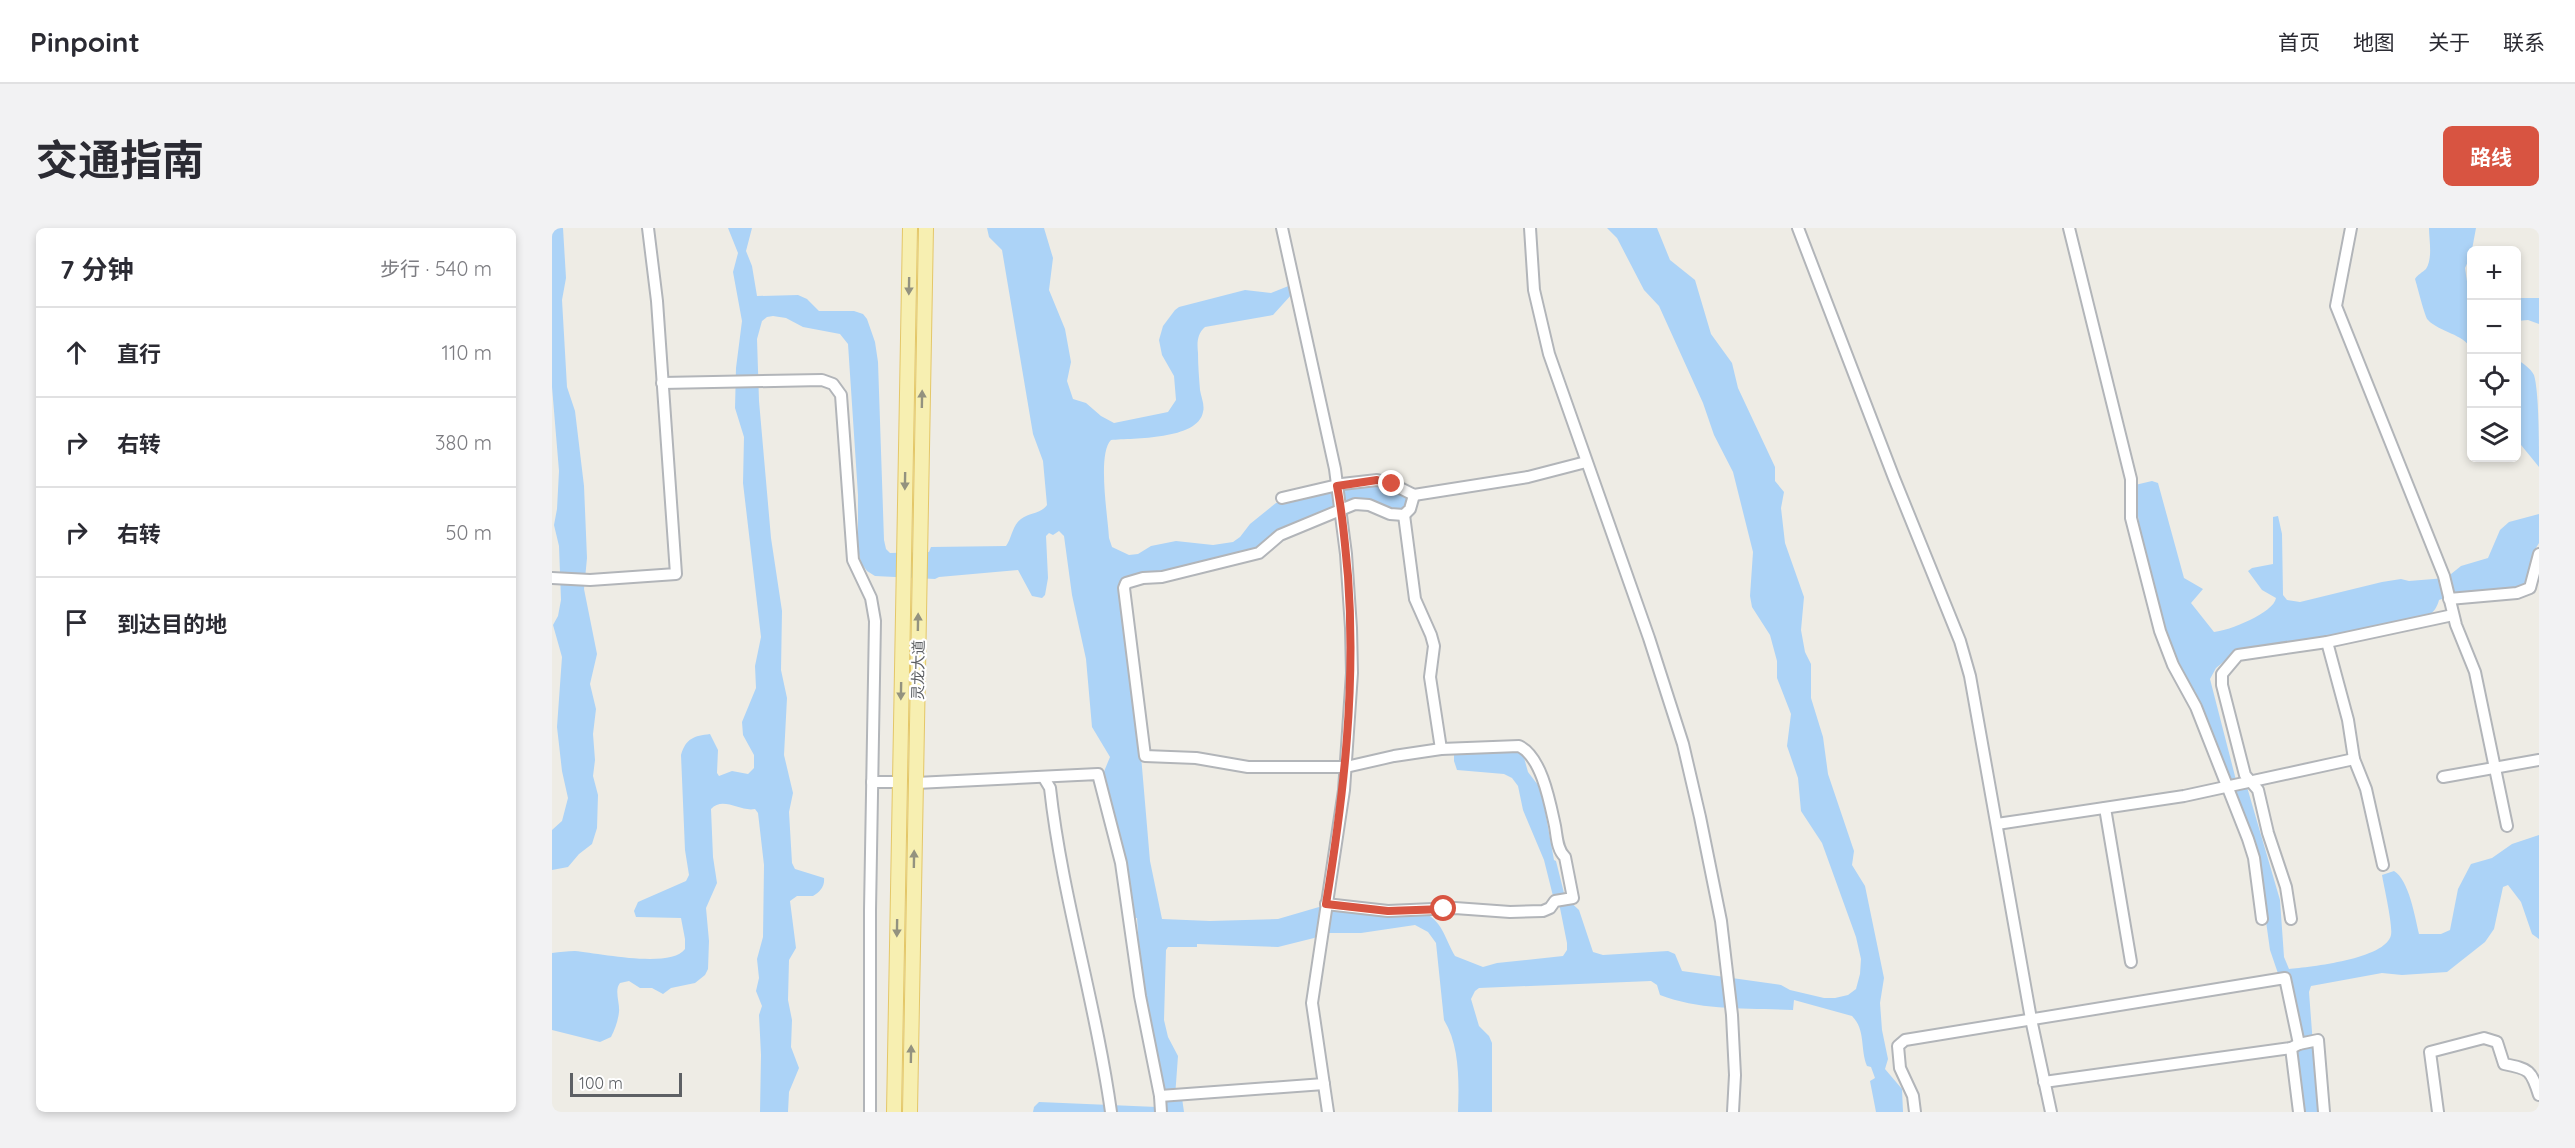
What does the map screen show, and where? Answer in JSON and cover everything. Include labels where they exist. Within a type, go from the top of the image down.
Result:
[{"type":"main road","name":"灵龙大道","points":[[894,1112],[910,228]]},
{"type":"main road","name":"灵龙大道","points":[[910,1112],[926,228]]},
{"type":"street","points":[[553,578],[590,580],[676,573],[656,285],[648,228]]},
{"type":"street","points":[[1282,228],[1312,357],[1342,509],[1352,644],[1346,767],[1312,1003],[1328,1112]]},
{"type":"street","points":[[1530,228],[1534,290],[1544,338],[1649,638],[1683,744],[1721,921],[1732,1015],[1735,1075],[1733,1112]]},
{"type":"street","points":[[1798,228],[1894,478],[1960,641],[1970,676],[2031,1018],[2051,1112]]},
{"type":"street","points":[[2069,228],[2130,479],[2131,518],[2160,631],[2173,664],[2196,707],[2248,839],[2254,858],[2262,919]]},
{"type":"street","points":[[2351,228],[2336,306],[2444,576],[2453,615],[2475,672],[2507,826]]},
{"type":"street","points":[[662,383],[822,380],[833,384],[841,395],[852,555],[857,572],[871,598],[875,621],[870,1112]]},
{"type":"street","points":[[1282,498],[1337,486],[1382,481],[1414,495],[1528,477],[1586,462]]},
{"type":"street","points":[[1326,905],[1388,911],[1455,908],[1510,912],[1543,911],[1550,908],[1555,901],[1573,898],[1565,857],[1560,852],[1542,782],[1531,755],[1519,746],[1441,749],[1394,756],[1346,767],[1248,767],[1196,758],[1145,756],[1137,681],[1124,597],[1125,586],[1129,581],[1162,577],[1250,556],[1264,550],[1280,536],[1361,503],[1390,514],[1404,515],[1410,509],[1414,495]]},
{"type":"street","points":[[1404,515],[1415,599],[1433,641],[1434,652],[1430,677],[1441,749]]},
{"type":"street","points":[[2449,599],[2517,593],[2530,588],[2539,554]]},
{"type":"street","points":[[2291,919],[2286,887],[2268,833],[2258,790],[2245,775],[2222,686],[2222,674],[2238,655],[2327,642],[2453,615]]},
{"type":"street","points":[[2327,642],[2348,720],[2354,759],[2366,789],[2384,865]]},
{"type":"street","points":[[1997,824],[2251,783],[2354,759]]},
{"type":"street","points":[[2444,777],[2539,760]]},
{"type":"street","points":[[916,783],[1098,774],[1121,863],[1140,996],[1163,1096],[1161,1112]]},
{"type":"street","points":[[1044,778],[1050,788],[1063,875],[1102,1049],[1111,1107]]},
{"type":"street","points":[[872,782],[900,782]]},
{"type":"street","points":[[2105,808],[2130,962]]},
{"type":"street","points":[[2248,839],[2268,833]]},
{"type":"street","points":[[1915,1112],[1913,1096],[1900,1068],[1898,1046],[1905,1040],[2285,978],[2295,1046],[2299,1112]]},
{"type":"street","points":[[2438,1112],[2430,1052],[2484,1038],[2497,1042],[2504,1064],[2526,1068],[2533,1075],[2539,1095]]},
{"type":"street","points":[[2044,1082],[2295,1046],[2318,1040],[2324,1112]]},
{"type":"street","points":[[1163,1096],[1324,1084]]},
{"type":"water","points":[[552,228],[563,228],[566,278],[562,300],[567,387],[575,411],[584,486],[587,558],[584,589],[597,654],[590,684],[596,709],[593,734],[595,760],[593,776],[598,795],[597,828],[592,844],[568,867],[552,870],[552,830],[562,821],[568,798],[557,727],[562,657],[553,625],[558,616],[561,600],[559,546],[554,525],[559,471],[552,387]]},
{"type":"water","points":[[728,228],[752,228],[746,251],[752,266],[757,296],[798,295],[807,299],[819,311],[854,311],[863,314],[867,319],[875,342],[878,362],[884,540],[886,549],[890,553],[929,552],[931,547],[1006,546],[1018,522],[1047,505],[1043,461],[1033,434],[1002,250],[989,237],[987,228],[1044,228],[1053,258],[1049,290],[1065,329],[1071,362],[1067,381],[1073,399],[1086,403],[1101,416],[1114,423],[1168,412],[1176,400],[1174,376],[1162,355],[1159,340],[1163,326],[1175,310],[1245,290],[1271,293],[1291,285],[1292,294],[1273,315],[1205,327],[1200,333],[1198,362],[1203,412],[1199,421],[1190,428],[1177,433],[1148,438],[1111,440],[1107,447],[1104,472],[1109,538],[1112,547],[1129,555],[1138,554],[1151,546],[1176,541],[1213,545],[1233,542],[1250,524],[1276,503],[1332,490],[1336,506],[1272,533],[1255,552],[1126,580],[1150,861],[1162,919],[1210,921],[1278,919],[1319,907],[1422,912],[1429,915],[1439,925],[1455,956],[1483,967],[1497,963],[1563,956],[1567,950],[1567,943],[1558,898],[1553,896],[1544,860],[1523,810],[1518,786],[1512,778],[1504,774],[1457,770],[1454,761],[1454,752],[1512,748],[1523,754],[1528,772],[1541,789],[1554,860],[1565,897],[1579,910],[1593,952],[1603,955],[1668,951],[1675,954],[1682,971],[1781,985],[1790,990],[1824,998],[1848,995],[1856,989],[1861,959],[1856,937],[1822,843],[1801,811],[1798,778],[1787,746],[1791,714],[1777,678],[1777,661],[1770,635],[1752,607],[1750,596],[1753,552],[1733,472],[1714,435],[1703,403],[1659,306],[1644,290],[1617,238],[1607,228],[1657,228],[1670,260],[1695,280],[1711,334],[1732,363],[1738,388],[1775,467],[1775,481],[1784,492],[1781,508],[1785,543],[1804,597],[1801,630],[1805,652],[1811,664],[1811,698],[1823,737],[1828,774],[1854,851],[1852,865],[1865,886],[1884,978],[1880,1003],[1882,1030],[1888,1059],[1885,1069],[1902,1089],[1903,1112],[1876,1112],[1870,1081],[1875,1078],[1871,1067],[1867,1066],[1861,1033],[1852,1016],[1794,1000],[1793,1010],[1725,1008],[1692,1004],[1660,995],[1657,985],[1651,981],[1479,988],[1471,999],[1479,1026],[1489,1036],[1492,1043],[1492,1112],[1458,1112],[1456,1053],[1444,1020],[1436,943],[1428,932],[1415,925],[1361,933],[1323,933],[1314,938],[1278,947],[1197,944],[1197,947],[1168,947],[1166,950],[1164,1020],[1168,1037],[1178,1056],[1175,1097],[1182,1098],[1184,1112],[1164,1112],[1167,1098],[1149,1026],[1135,934],[1138,933],[1137,918],[1129,918],[1103,774],[1110,757],[1092,727],[1086,659],[1072,595],[1064,536],[1059,531],[1046,536],[1048,578],[1045,595],[1042,598],[1032,596],[1018,570],[935,579],[875,576],[867,571],[861,563],[858,549],[858,495],[848,344],[840,334],[803,327],[786,318],[773,316],[762,321],[757,339],[759,401],[771,538],[782,611],[781,670],[787,698],[784,755],[793,793],[789,812],[792,863],[795,869],[824,878],[824,884],[818,893],[813,896],[797,896],[790,901],[796,948],[789,960],[788,1000],[792,1020],[791,1047],[799,1068],[789,1092],[788,1112],[760,1112],[759,1015],[762,1006],[756,991],[759,978],[757,959],[763,937],[764,865],[758,813],[755,809],[721,804],[711,809],[713,857],[717,883],[706,908],[709,941],[708,969],[705,975],[695,983],[671,988],[663,994],[652,988],[640,988],[629,981],[620,983],[617,989],[619,1012],[616,1025],[611,1037],[600,1042],[552,1030],[552,953],[575,951],[650,959],[677,955],[685,949],[681,918],[636,917],[634,911],[638,902],[686,881],[689,875],[685,850],[681,755],[688,741],[710,734],[718,750],[717,773],[719,776],[732,771],[748,774],[754,768],[754,755],[743,735],[742,722],[756,688],[755,666],[761,637],[743,483],[744,437],[735,408],[736,368],[742,321],[733,272],[738,253]]},
{"type":"water","points":[[2429,228],[2476,228],[2473,246],[2467,246],[2465,268],[2467,343],[2433,324],[2425,314],[2415,279],[2426,269],[2430,254]]},
{"type":"water","points":[[2521,298],[2539,298],[2539,324],[2528,320],[2521,321]]},
{"type":"water","points":[[2521,362],[2534,375],[2536,383],[2539,467],[2521,445]]},
{"type":"water","points":[[2152,481],[2158,483],[2184,578],[2203,589],[2191,603],[2214,632],[2250,620],[2273,604],[2276,598],[2262,590],[2248,571],[2252,568],[2273,564],[2273,517],[2278,516],[2282,534],[2283,595],[2287,600],[2300,602],[2382,582],[2401,579],[2409,581],[2446,578],[2461,566],[2488,558],[2500,530],[2509,522],[2539,514],[2539,543],[2534,551],[2532,567],[2522,586],[2450,596],[2439,600],[2433,612],[2414,622],[2233,654],[2216,668],[2210,679],[2236,780],[2247,787],[2280,900],[2284,957],[2289,969],[2362,956],[2386,943],[2391,930],[2382,875],[2394,871],[2404,882],[2419,934],[2441,934],[2450,930],[2458,889],[2471,864],[2492,858],[2512,844],[2539,835],[2539,939],[2532,934],[2521,902],[2508,885],[2503,887],[2494,929],[2485,942],[2447,972],[2402,975],[2382,973],[2311,986],[2309,992],[2313,1045],[2316,1046],[2318,1112],[2303,1112],[2295,1050],[2299,1035],[2270,950],[2257,857],[2195,691],[2172,649],[2146,562],[2135,485]]},
{"type":"water","points":[[1372,483],[1385,485],[1407,497],[1405,508],[1399,510],[1345,504],[1342,489]]},
{"type":"water","points":[[1039,1102],[1157,1107],[1157,1112],[1033,1112]]},
{"type":"route","points":[[1392,484],[1377,480],[1337,486],[1342,506],[1351,610],[1352,686],[1344,790],[1326,904],[1388,911],[1444,909]]}]
